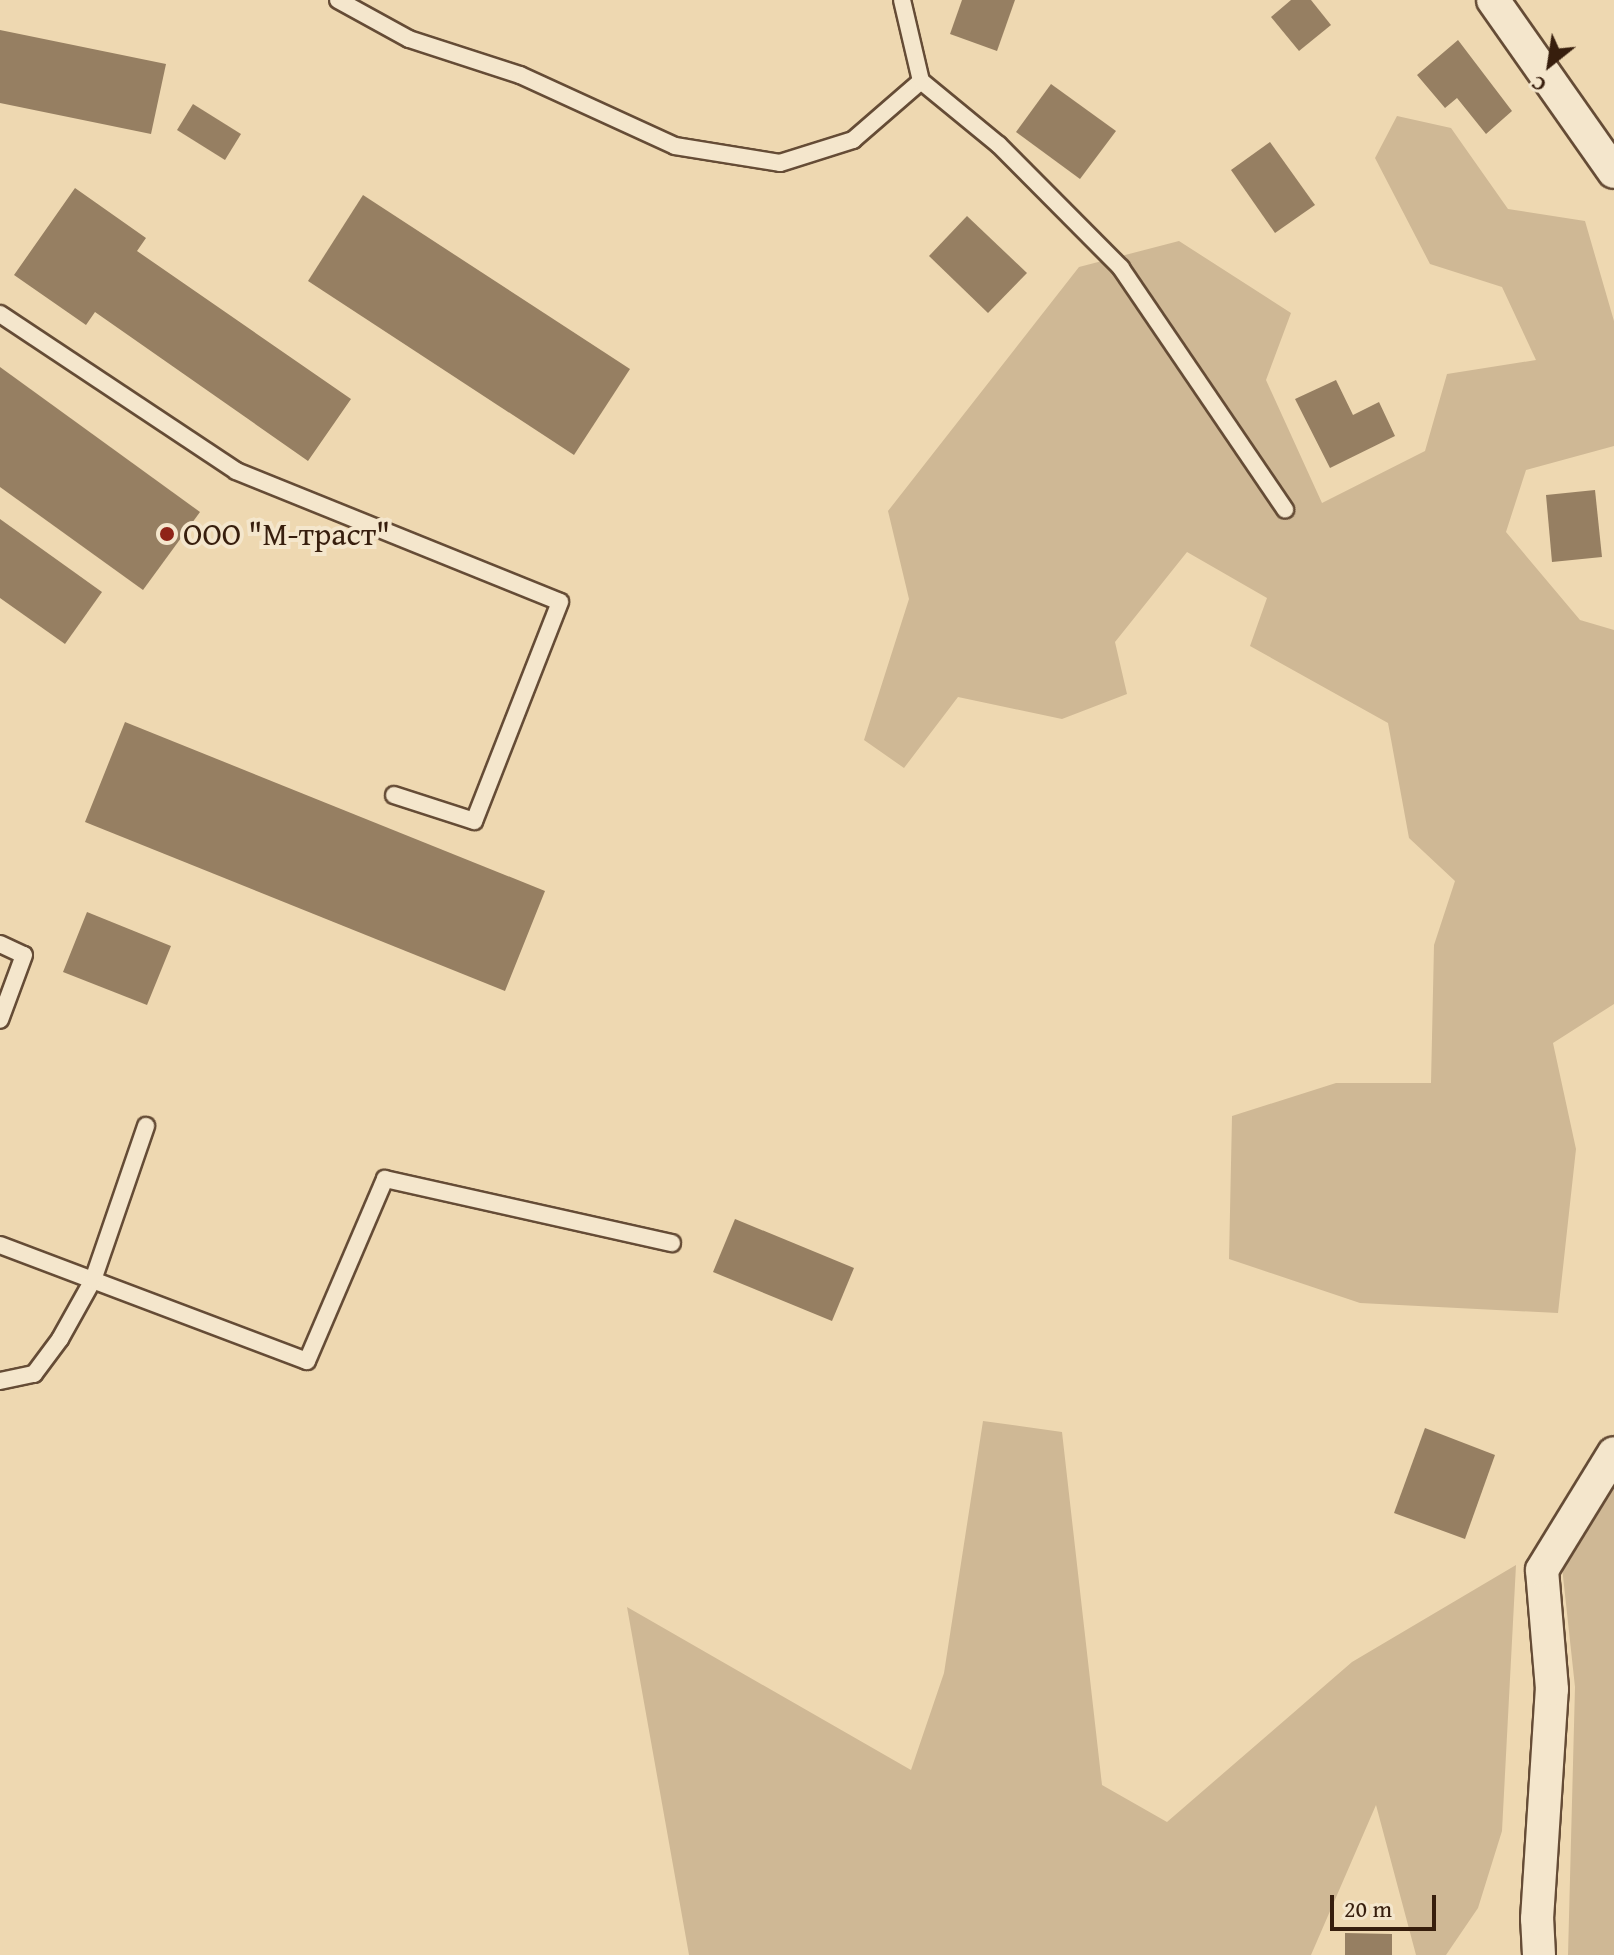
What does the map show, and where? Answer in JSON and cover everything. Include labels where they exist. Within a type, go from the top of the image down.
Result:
[{"type":"street","points":[[1493,0],[1614,172]]},
{"type":"street","points":[[1539,1955],[1552,1689],[1542,1570],[1614,1453]]},
{"type":"lane","points":[[338,0],[409,39],[520,75],[675,146],[780,163],[853,140],[921,81]]},
{"type":"lane","points":[[902,0],[921,81],[999,145],[1121,268],[1285,509]]},
{"type":"lane","points":[[0,314],[236,471],[560,602],[474,821],[394,795]]},
{"type":"lane","points":[[0,944],[24,955],[0,1020]]},
{"type":"lane","points":[[0,1381],[34,1374],[93,1280],[146,1126]]},
{"type":"lane","points":[[0,1245],[307,1361],[385,1179],[672,1243]]},
{"type":"shaded area","points":[[1397,116],[1451,128],[1508,209],[1585,221],[1614,321],[1614,446],[1526,470],[1506,532],[1580,620],[1614,630],[1614,1004],[1553,1043],[1576,1149],[1558,1313],[1360,1303],[1229,1259],[1232,1116],[1336,1083],[1431,1083],[1434,945],[1455,881],[1409,838],[1388,723],[1250,646],[1267,598],[1187,552],[1115,642],[1127,694],[1062,719],[958,697],[904,768],[864,740],[909,599],[888,511],[1079,267],[1179,241],[1291,313],[1266,380],[1322,503],[1425,451],[1447,374],[1536,360],[1502,287],[1430,264],[1375,158]]},
{"type":"shaded area","points":[[983,1421],[1062,1432],[1102,1785],[1167,1822],[1352,1662],[1516,1565],[1502,1831],[1478,1908],[1446,1955],[1416,1955],[1376,1805],[1311,1955],[689,1955],[627,1607],[911,1770],[944,1673]]},
{"type":"shaded area","points":[[1614,1484],[1614,1955],[1568,1955],[1575,1687],[1562,1567]]},
{"type":"building","points":[[962,0],[1015,0],[997,51],[950,34]]},
{"type":"building","points":[[1291,0],[1311,0],[1331,25],[1299,51],[1271,17]]},
{"type":"building","points":[[0,30],[166,64],[151,134],[0,103]]},
{"type":"building","points":[[1458,40],[1512,111],[1486,134],[1457,98],[1445,108],[1417,75]]},
{"type":"building","points":[[1051,84],[1116,131],[1080,179],[1016,132]]},
{"type":"building","points":[[193,104],[241,134],[225,160],[177,130]]},
{"type":"building","points":[[1270,142],[1315,205],[1275,233],[1231,170]]},
{"type":"building","points":[[75,188],[146,238],[137,251],[351,399],[308,461],[95,312],[86,325],[14,275]]},
{"type":"building","points":[[363,195],[630,369],[574,455],[308,281]]},
{"type":"building","points":[[967,216],[1027,273],[988,313],[929,256]]},
{"type":"building","points":[[0,367],[200,512],[143,590],[0,487]]},
{"type":"building","points":[[1336,380],[1353,415],[1379,402],[1395,436],[1330,468],[1295,399]]},
{"type":"building","points":[[1595,490],[1602,557],[1552,562],[1546,495]]},
{"type":"building","points":[[0,519],[102,592],[65,644],[0,598]]},
{"type":"building","points":[[125,722],[545,891],[505,991],[85,822]]},
{"type":"building","points":[[87,912],[171,946],[147,1005],[63,972]]},
{"type":"building","points":[[735,1219],[854,1268],[832,1321],[713,1272]]},
{"type":"building","points":[[1425,1428],[1495,1455],[1465,1539],[1394,1513]]},
{"type":"building","points":[[1345,1933],[1392,1934],[1392,1955],[1345,1955]]},
{"type":"place","name":"ООО \"М-траст\"","points":[[167,534]]}]
